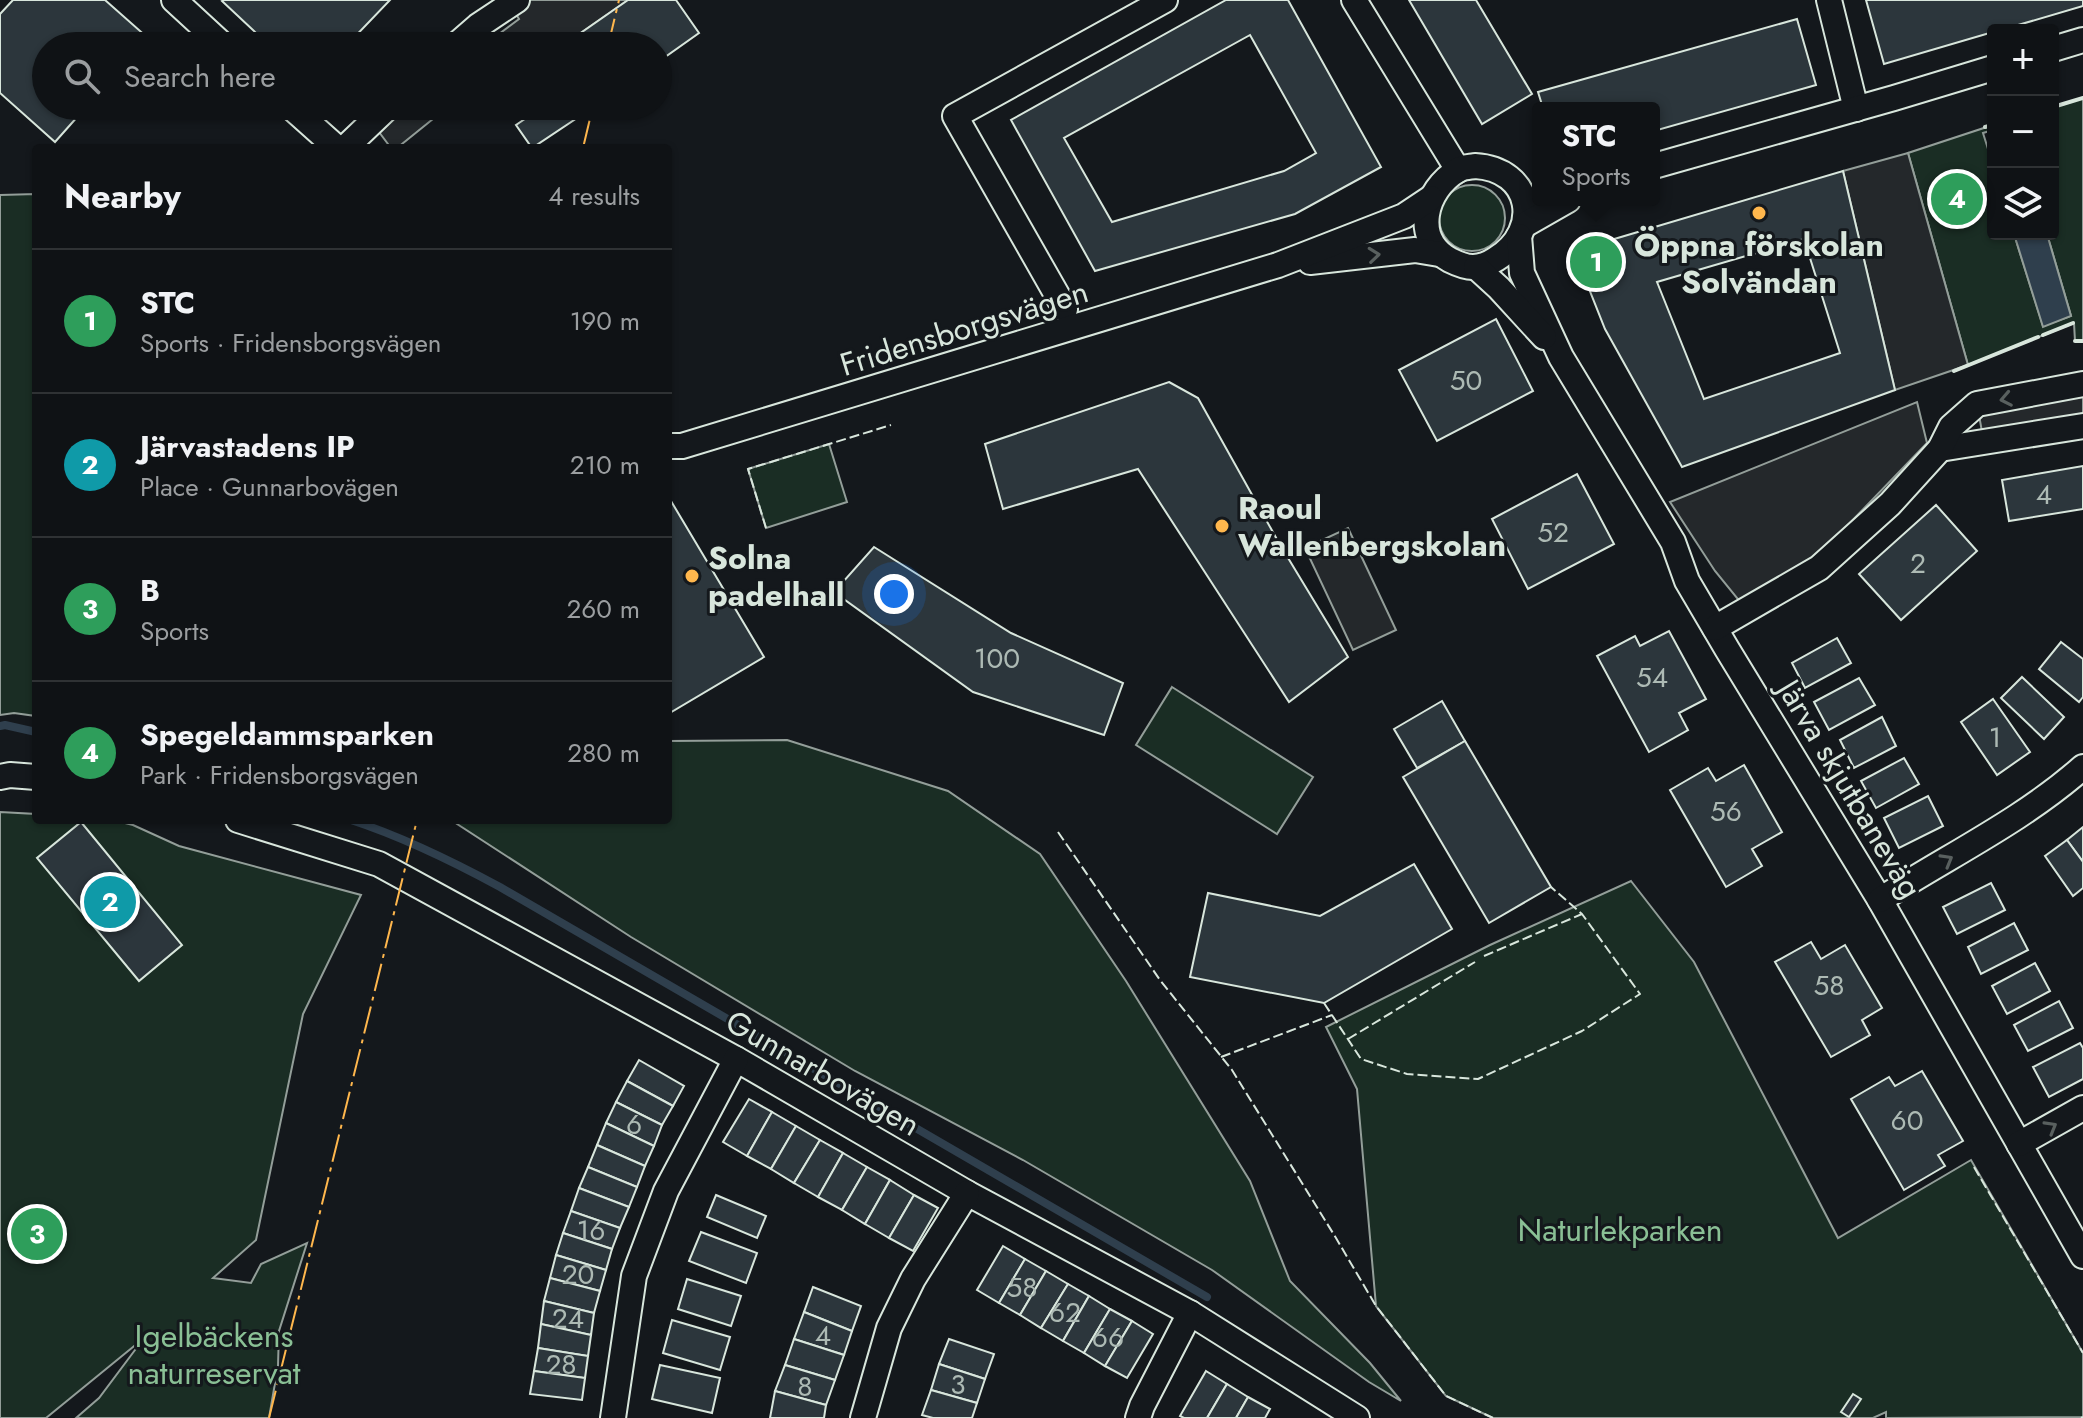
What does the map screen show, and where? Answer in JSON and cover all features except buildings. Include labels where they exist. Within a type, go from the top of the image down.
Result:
[{"type":"street","points":[[174,0],[209,32]]},
{"type":"street","points":[[471,32],[517,0]]},
{"type":"street","points":[[1065,309],[955,116],[1165,0]]},
{"type":"street","points":[[1354,0],[1458,170]]},
{"type":"street","points":[[1829,0],[1856,109]]},
{"type":"street","points":[[2059,47],[2083,40]]},
{"type":"street","points":[[1660,164],[1987,70]]},
{"type":"street","points":[[306,120],[333,144]]},
{"type":"street","points":[[349,144],[374,120]]},
{"type":"street","points":[[1475,166],[1486,166],[1512,179],[1525,202],[1522,230],[1514,244],[1502,256],[1476,267],[1460,265],[1439,254],[1427,230],[1426,214],[1431,198],[1442,185],[1458,170],[1475,166]]},
{"type":"street","points":[[1512,179],[1532,179]]},
{"type":"street","name":"Fridensborgsvägen","points":[[672,446],[697,442],[1278,265],[1404,216],[1431,198]]},
{"type":"street","points":[[1522,230],[1559,206]]},
{"type":"street","name":"Järva skjutbaneväg","points":[[1522,230],[1522,273],[1561,357],[1673,542],[1687,581],[1880,900],[2083,1256]]},
{"type":"street","name":"Fridensborgsvägen","points":[[1278,265],[1415,250],[1439,254]]},
{"type":"street","name":"Järva skjutbaneväg","points":[[1476,267],[1561,357]]},
{"type":"street","points":[[1715,628],[1819,568],[1890,504],[1940,449],[1951,427],[1977,404],[2083,384]]},
{"type":"street","points":[[1940,449],[2083,426]]},
{"type":"street","points":[[1880,900],[2054,792],[2083,767]]},
{"type":"street","points":[[0,777],[32,777]]},
{"type":"street","name":"Gunnarbovägen","points":[[251,824],[379,864],[736,1059],[967,1193],[1190,1313],[1357,1418]]},
{"type":"street","points":[[613,1418],[634,1276],[666,1191],[736,1059]]},
{"type":"street","points":[[2019,1144],[2083,1108]]},
{"type":"street","points":[[863,1418],[889,1328],[913,1279],[967,1193]]},
{"type":"street","points":[[1138,1418],[1190,1313]]},
{"type":"green space","points":[[2083,98],[2083,341],[2075,341],[2074,323],[1968,365],[1908,153],[1987,127],[1987,132],[1983,133],[1987,146],[1987,240],[2016,240],[2043,326],[2071,316],[2049,240],[2059,240],[2059,105]]},
{"type":"green space","points":[[1472,185],[1495,195],[1505,218],[1495,241],[1472,251],[1449,241],[1439,218],[1449,195]]},
{"type":"green space","points":[[32,194],[32,715],[0,715],[0,195]]},
{"type":"green space","points":[[829,444],[847,502],[766,528],[748,469]]},
{"type":"green space","points":[[1172,687],[1313,777],[1277,834],[1136,745]]},
{"type":"green space","points":[[787,740],[948,791],[1040,854],[1126,981],[1250,1181],[1290,1281],[1370,1363],[1401,1401],[1369,1382],[1212,1270],[1023,1160],[855,1071],[631,937],[457,824],[672,824],[672,741]]},
{"type":"green space","name":"Igelbäckens naturreservat","points":[[0,812],[32,814],[32,824],[129,824],[179,846],[361,895],[303,1014],[256,1240],[213,1278],[251,1283],[261,1264],[307,1243],[279,1331],[278,1366],[269,1418],[76,1418],[99,1398],[144,1338],[46,1418],[0,1418]]},
{"type":"green space","name":"Naturlekparken","points":[[1631,881],[1694,962],[1838,1238],[1971,1160],[2083,1353],[2083,1417],[1886,1418],[1886,1412],[1873,1418],[1493,1418],[1446,1396],[1376,1306],[1357,1089],[1326,1027],[1490,945]]},
{"type":"shaded area","points":[[507,0],[628,0],[582,32],[502,32],[519,19]]},
{"type":"shaded area","points":[[387,120],[432,120],[402,144],[388,144],[376,128]]},
{"type":"shaded area","points":[[1908,153],[1968,365],[1895,390],[1843,171]]},
{"type":"shaded area","points":[[2083,384],[2083,426],[1984,443],[1977,404]]},
{"type":"shaded area","points":[[1917,402],[1927,443],[1818,556],[1741,603],[1715,571],[1670,502]]},
{"type":"shaded area","points":[[1348,528],[1396,630],[1353,650],[1305,548]]},
{"type":"water","points":[[2016,240],[2049,240],[2071,316],[2043,327]]},
{"type":"waterway","points":[[0,726],[32,731]]},
{"type":"waterway","points":[[362,824],[427,850],[500,887],[1207,1297]]},
{"type":"fence","points":[[766,528],[748,469],[891,425]]},
{"type":"fence","points":[[1058,832],[1160,980],[1232,1070],[1376,1306],[1446,1396],[1493,1418]]},
{"type":"fence","points":[[1324,1003],[1361,1059],[1407,1074],[1478,1079],[1582,1031],[1640,994],[1582,914],[1551,887]]},
{"type":"fence","points":[[1484,956],[1582,914]]},
{"type":"fence","points":[[1348,1039],[1475,962]]},
{"type":"fence","points":[[1221,1057],[1332,1015]]},
{"type":"fence","points":[[1974,1167],[2083,1353]]},
{"type":"wall","points":[[2059,105],[2083,98]]},
{"type":"wall","points":[[2043,335],[2073,323]]},
{"type":"wall","points":[[1954,371],[2038,337]]},
{"type":"wall","points":[[2075,341],[2083,341]]},
{"type":"power","points":[[611,32],[619,0]]},
{"type":"power","points":[[584,144],[590,120]]},
{"type":"power","points":[[269,1418],[416,824]]},
{"type":"place","name":"Spegeldammsparken","points":[[1957,199]]},
{"type":"place","name":"Öppna förskolan Solvändan","points":[[1759,213]]},
{"type":"place","name":"STC","points":[[1596,262]]},
{"type":"place","name":"Raoul Wallenbergskolan","points":[[1222,526]]},
{"type":"place","name":"Solna padelhall","points":[[692,576]]},
{"type":"place","name":"Järvastadens IP","points":[[110,902]]},
{"type":"place","name":"B","points":[[37,1234]]}]
